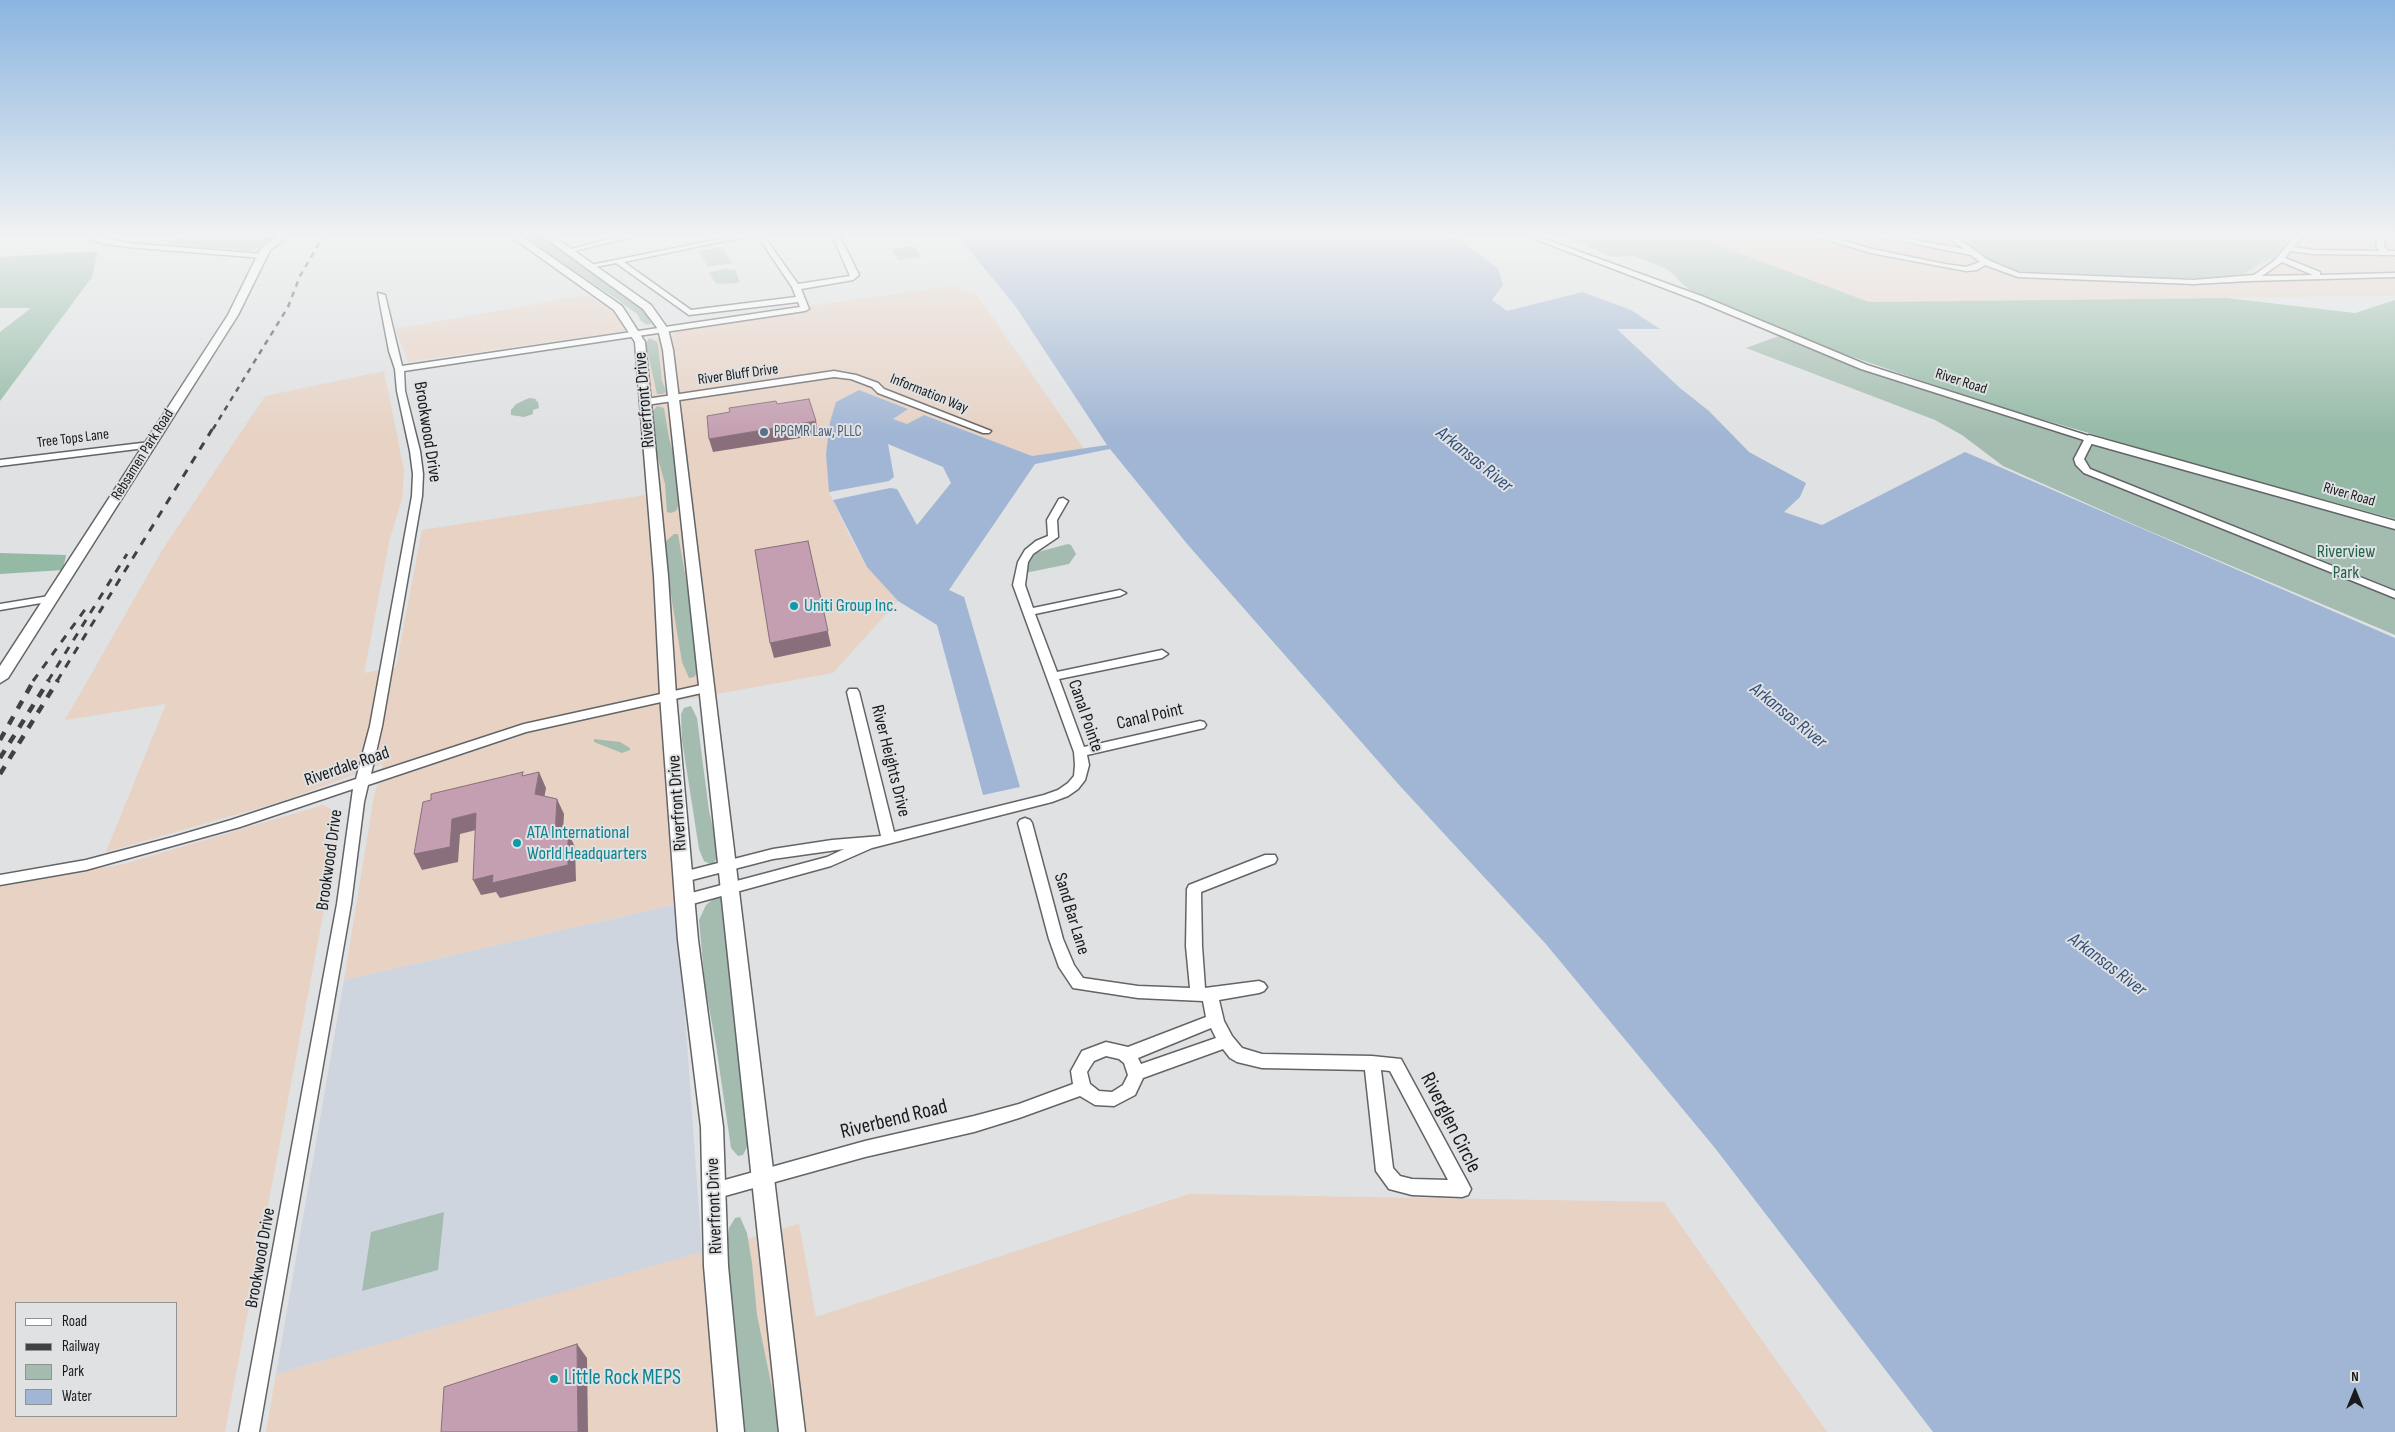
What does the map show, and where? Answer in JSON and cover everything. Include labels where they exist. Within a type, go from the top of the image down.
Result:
[{"type":"street","name":"Rebsamen Park Road","points":[[0,678],[240,302]]},
{"type":"street","name":"Brookwood Drive","points":[[249,1432],[344,904],[358,802],[384,682],[418,488],[415,451],[401,391],[399,369],[393,351],[382,302]]},
{"type":"street","name":"Riverfront Drive","points":[[609,302],[618,308],[636,333],[640,342],[661,576],[668,695],[685,900],[704,1077],[712,1127],[716,1266],[731,1432]]},
{"type":"street","name":"Riverfront Drive","points":[[639,302],[647,308],[662,329],[668,350],[792,1432]]},
{"type":"street","points":[[675,302],[689,313],[778,302]]},
{"type":"street","points":[[399,369],[805,309],[802,302]]},
{"type":"street","name":"River Road","points":[[1708,302],[1864,367],[2089,439],[2395,525]]},
{"type":"street","name":"River Bluff Drive","points":[[646,402],[834,374]]},
{"type":"street","name":"Information Way","points":[[834,374],[853,377],[874,384],[881,392],[986,431]]},
{"type":"street","points":[[2089,439],[2079,462],[2087,470],[2395,594]]},
{"type":"street","name":"Tree Tops Lane","points":[[0,463],[150,445]]},
{"type":"street","name":"Canal Pointe","points":[[685,900],[831,861],[872,843],[889,838],[1063,794],[1080,777],[1082,765],[1080,752],[1018,585],[1023,562],[1033,548],[1053,537],[1052,520],[1063,501]]},
{"type":"street","points":[[1028,612],[1120,593]]},
{"type":"street","points":[[0,607],[49,600]]},
{"type":"street","points":[[1051,677],[1162,654]]},
{"type":"street","name":"Riverdale Road","points":[[0,880],[86,864],[173,842],[524,728],[706,688]]},
{"type":"street","name":"River Heights Drive","points":[[853,692],[889,838]]},
{"type":"street","name":"Canal Point","points":[[1080,752],[1200,725]]},
{"type":"street","name":"Sand Bar Lane","points":[[1026,824],[1056,939],[1067,968],[1078,984],[1138,992],[1205,994]]},
{"type":"street","name":"Canal Pointe","points":[[728,866],[773,854],[825,846],[872,843]]},
{"type":"street","points":[[1136,1073],[1226,1041],[1205,994],[1194,889],[1270,859]]},
{"type":"street","points":[[684,877],[728,866]]},
{"type":"street","points":[[1205,994],[1259,987]]},
{"type":"street","points":[[1127,1055],[1215,1020]]},
{"type":"street","name":"Riverglen Circle","points":[[1226,1041],[1236,1053],[1250,1059],[1372,1063],[1396,1064],[1462,1189],[1412,1187],[1395,1183],[1385,1171],[1372,1063]]},
{"type":"street","points":[[1106,1049],[1116,1050],[1127,1055],[1135,1066],[1136,1073],[1134,1083],[1129,1090],[1114,1098],[1095,1098],[1082,1088],[1078,1071],[1088,1056],[1106,1049]]},
{"type":"street","name":"Riverbend Road","points":[[714,1191],[865,1149],[974,1124],[1020,1111],[1082,1088]]},
{"type":"shaded area","points":[[548,302],[598,302],[616,313],[625,331],[408,362],[395,329]]},
{"type":"shaded area","points":[[839,302],[982,302],[1084,449],[1032,456],[924,415],[907,424],[892,419],[908,409],[826,454],[829,492],[850,537],[867,567],[898,601],[833,673],[661,704],[677,904],[344,980],[374,796],[383,764],[280,802],[106,852],[166,704],[65,720],[161,552],[265,396],[384,371],[404,470],[402,499],[390,538],[364,673],[396,667],[422,530],[646,495],[634,343],[674,335],[678,324]]},
{"type":"shaded area","points":[[323,805],[342,815],[225,1432],[0,1432],[0,887],[124,864]]},
{"type":"shaded area","points":[[677,904],[702,1252],[276,1374],[344,980]]},
{"type":"shaded area","points":[[1189,1194],[1664,1202],[1827,1432],[266,1432],[276,1374],[799,1224],[816,1317]]},
{"type":"green space","points":[[0,302],[74,302],[0,401],[0,332],[31,308],[0,308]]},
{"type":"green space","points":[[620,302],[632,302],[646,312],[651,324],[647,325],[641,321],[637,314]]},
{"type":"green space","points":[[1717,302],[2260,302],[2355,313],[2389,302],[2395,302],[2395,519],[2208,468],[1980,401],[1798,338]]},
{"type":"green space","name":"Riverview Park","points":[[1779,336],[1889,377],[1997,413],[2169,465],[2395,527],[2395,635],[2142,528],[2003,466],[1962,435],[1935,420],[1746,348]]},
{"type":"green space","points":[[649,338],[657,342],[658,345],[662,380],[666,392],[663,394],[657,394],[646,345]]},
{"type":"green space","points":[[529,398],[537,399],[535,400],[538,402],[539,408],[533,410],[533,414],[524,417],[511,415],[511,410],[516,404]]},
{"type":"green space","points":[[657,406],[664,408],[676,464],[680,502],[676,511],[671,513],[667,512],[665,484],[656,451],[653,411]]},
{"type":"green space","points":[[674,534],[678,534],[697,655],[697,673],[694,677],[689,678],[682,662],[668,577],[665,542]]},
{"type":"green space","points":[[1068,544],[1071,545],[1076,554],[1069,564],[1025,573],[1026,566],[1034,553]]},
{"type":"green space","points":[[0,553],[66,555],[63,570],[0,574]]},
{"type":"green space","points":[[691,706],[697,718],[709,811],[719,853],[714,863],[710,864],[704,861],[699,849],[682,740],[681,714],[684,708]]},
{"type":"green space","points":[[594,739],[620,742],[630,748],[630,750],[622,753],[594,742]]},
{"type":"green space","points":[[716,897],[722,897],[723,900],[748,1145],[743,1155],[738,1156],[731,1148],[716,1045],[705,986],[699,920],[706,905]]},
{"type":"green space","points":[[444,1212],[438,1270],[362,1291],[371,1232]]},
{"type":"green space","points":[[740,1217],[747,1233],[757,1315],[781,1432],[745,1432],[726,1253],[729,1228],[735,1218]]},
{"type":"water","name":"Arkansas River","points":[[1012,302],[1494,302],[1507,311],[1543,302],[1609,302],[1631,310],[1660,329],[1617,329],[1680,388],[1709,411],[1749,452],[1806,483],[1800,497],[1784,512],[1822,525],[1965,452],[2395,638],[2395,1432],[1933,1432],[1715,1148],[1545,943],[1400,786],[1188,545],[1110,449],[1035,464],[949,590],[964,597],[1020,787],[983,795],[937,625],[898,601],[867,567],[833,500],[890,488],[897,489],[917,525],[951,483],[943,467],[888,444],[894,477],[889,481],[829,492],[826,454],[830,422],[836,402],[859,390],[908,409],[893,419],[907,424],[924,415],[1032,456],[1107,445]]},
{"type":"building","points":[[809,399],[816,421],[709,439],[707,416],[730,412],[729,408],[776,401],[777,404]]},
{"type":"building","name":"Uniti Group Inc.","points":[[808,541],[828,631],[770,643],[755,550]]},
{"type":"building","name":"ATA International World Headquarters","points":[[523,772],[522,776],[539,772],[535,794],[557,799],[555,835],[568,832],[568,865],[492,883],[493,875],[473,880],[476,813],[452,819],[450,847],[414,854],[423,802],[431,800],[431,794]]},
{"type":"building","name":"Little Rock MEPS","points":[[577,1344],[578,1432],[441,1432],[444,1387]]},
{"type":"railway","points":[[213,429],[290,302]]},
{"type":"railway","points":[[57,681],[213,428]]},
{"type":"railway","points":[[48,681],[127,554]]},
{"type":"railway","points":[[33,681],[89,604]]},
{"type":"railway","points":[[0,740],[34,680]]},
{"type":"railway","points":[[0,758],[49,680]]},
{"type":"railway","points":[[0,774],[58,680]]},
{"type":"place","name":"PPGMR Law, PLLC","points":[[764,432]]},
{"type":"place","name":"Uniti Group Inc.","points":[[794,606]]},
{"type":"place","name":"ATA International World Headquarters","points":[[517,843]]},
{"type":"place","name":"Little Rock MEPS","points":[[554,1379]]}]
